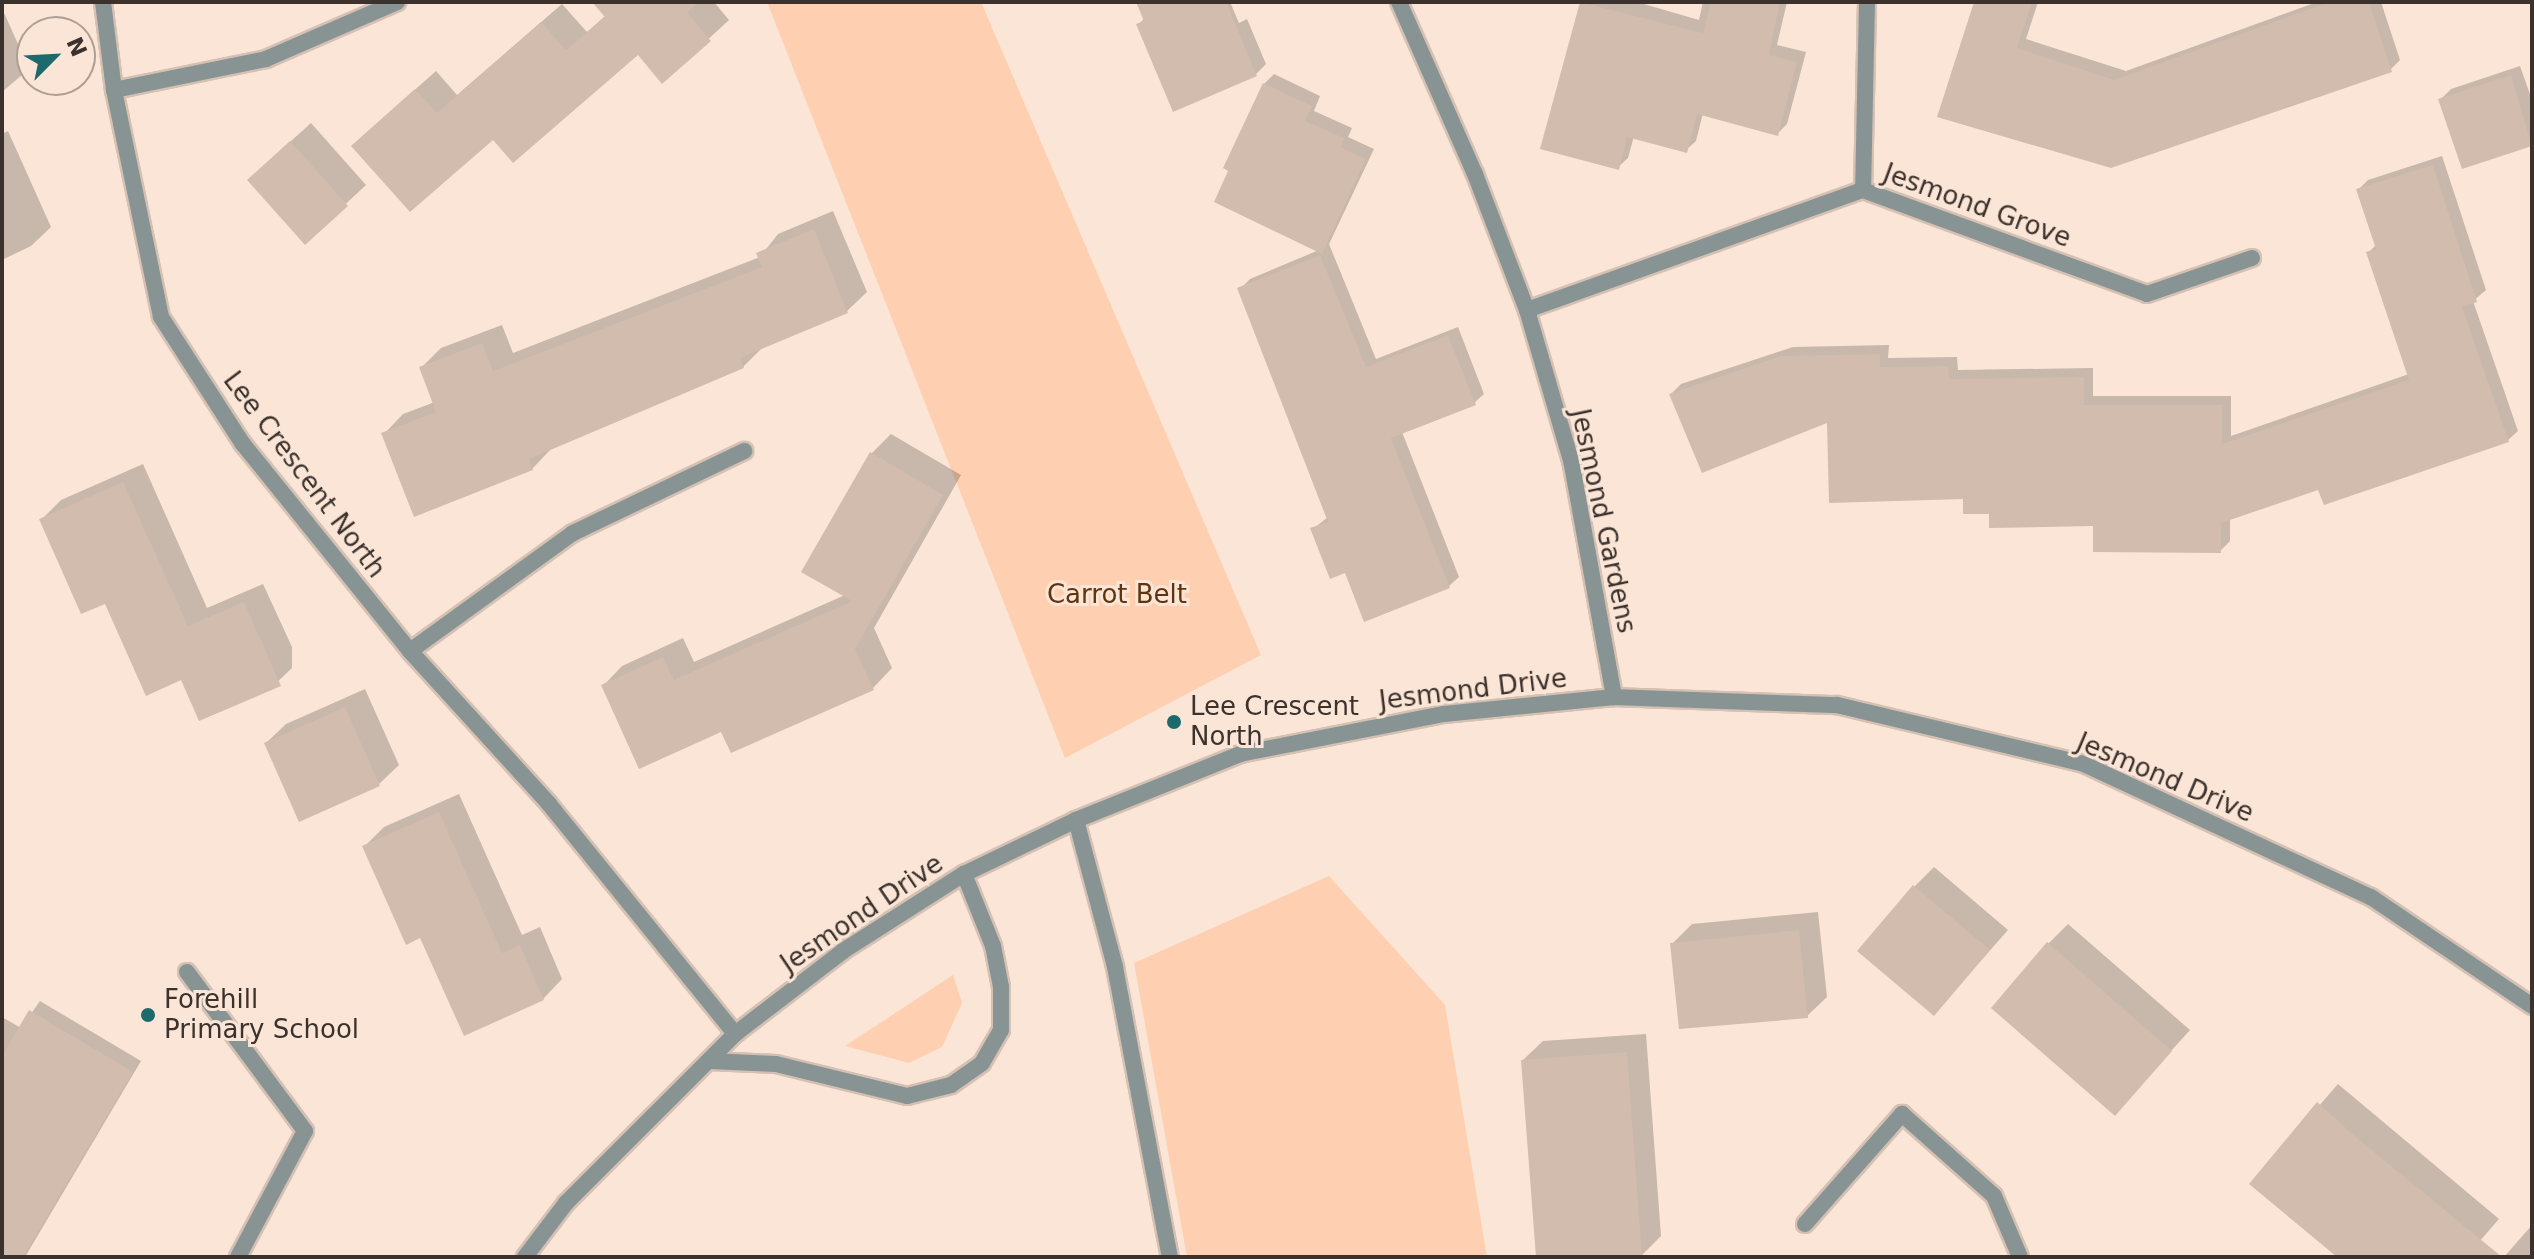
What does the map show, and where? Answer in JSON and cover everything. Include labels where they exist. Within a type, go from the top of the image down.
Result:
[{"type":"street","name":"Lee Crescent North","points":[[103,2],[114,90],[161,317],[243,444],[410,651],[549,804],[735,1034]]},
{"type":"street","points":[[114,90],[266,59],[397,2]]},
{"type":"street","name":"Jesmond Gardens","points":[[1399,2],[1475,174],[1527,310],[1571,460],[1614,697]]},
{"type":"street","name":"Jesmond Grove","points":[[1867,2],[1863,190],[2147,294],[2252,258]]},
{"type":"street","points":[[1527,310],[1863,190]]},
{"type":"street","points":[[410,651],[573,533],[744,451]]},
{"type":"street","name":"Jesmond Drive","points":[[525,1257],[566,1203],[735,1034],[843,951],[964,874],[1076,820],[1270,746],[1444,714],[1614,697],[1837,705],[2084,764],[2371,897],[2532,1006]]},
{"type":"street","points":[[1076,820],[1115,967],[1170,1257]]},
{"type":"street","points":[[709,1061],[776,1064],[907,1096],[951,1085],[982,1063],[1001,1030],[1001,987],[993,946],[964,874]]},
{"type":"street","points":[[187,972],[305,1131],[238,1257]]},
{"type":"street","points":[[1805,1224],[1902,1114],[1994,1196],[2020,1257]]},
{"type":"green space","name":"Carrot Belt","points":[[767,2],[981,2],[1261,655],[1065,758]]},
{"type":"green space","points":[[1329,876],[1445,1005],[1487,1257],[1187,1257],[1134,963]]},
{"type":"green space","points":[[953,975],[962,1003],[942,1047],[909,1063],[845,1046]]},
{"type":"building","points":[[592,2],[699,2],[687,12],[711,41],[662,84],[638,55],[513,163],[493,140],[410,212],[351,146],[415,89],[437,113],[541,22],[566,50],[605,17]]},
{"type":"building","points":[[1136,2],[1226,2],[1257,76],[1173,112],[1136,24],[1144,21]]},
{"type":"building","points":[[1580,2],[1703,33],[1711,2],[1780,2],[1769,55],[1797,62],[1778,136],[1697,114],[1687,153],[1627,137],[1619,170],[1540,149]]},
{"type":"building","points":[[1974,2],[2032,2],[2017,48],[2114,80],[2329,2],[2369,2],[2392,72],[2111,168],[1937,117]]},
{"type":"building","points":[[2511,75],[2532,146],[2462,169],[2438,99]]},
{"type":"building","points":[[1263,83],[1312,106],[1305,121],[1344,138],[1340,147],[1366,159],[1322,254],[1214,202],[1228,171],[1223,168]]},
{"type":"building","points":[[290,141],[348,206],[305,245],[247,180]]},
{"type":"building","points":[[2433,165],[2477,302],[2462,307],[2509,442],[2324,505],[2318,490],[2221,523],[2221,553],[2093,552],[2093,526],[1989,528],[1989,514],[1963,514],[1963,499],[1829,503],[1827,423],[1702,473],[1669,394],[1781,356],[1880,354],[1880,367],[1948,366],[1949,379],[2084,377],[2084,405],[2222,405],[2222,444],[2409,380],[2366,252],[2376,249],[2356,189]]},
{"type":"building","points":[[814,229],[848,313],[740,358],[744,368],[529,459],[533,470],[414,517],[381,433],[436,412],[419,367],[482,343],[493,371],[762,267],[756,253]]},
{"type":"building","points":[[1320,255],[1366,367],[1448,335],[1476,405],[1391,438],[1450,588],[1364,622],[1345,573],[1330,579],[1310,528],[1328,522],[1237,288]]},
{"type":"building","points":[[870,452],[943,495],[855,649],[874,690],[731,753],[721,732],[639,769],[601,685],[663,657],[674,680],[852,601],[801,572]]},
{"type":"building","points":[[123,482],[188,626],[244,602],[281,686],[199,721],[181,680],[146,696],[105,604],[81,614],[39,519]]},
{"type":"building","points":[[345,707],[380,786],[299,822],[264,743]]},
{"type":"building","points":[[439,812],[502,953],[520,945],[544,1000],[464,1036],[420,938],[406,945],[362,846]]},
{"type":"building","points":[[1913,885],[1990,950],[1934,1016],[1857,951]]},
{"type":"building","points":[[1799,930],[1808,1018],[1679,1029],[1670,943]]},
{"type":"building","points":[[2047,942],[2172,1051],[2115,1116],[1991,1008]]},
{"type":"building","name":"Forehill Primary School","points":[[29,1010],[133,1072],[23,1257],[2,1257],[2,1056]]},
{"type":"building","points":[[1627,1052],[1642,1257],[1536,1257],[1521,1060]]},
{"type":"building","points":[[2317,1102],[2502,1257],[2337,1257],[2249,1184]]},
{"type":"place","name":"Lee Crescent North","points":[[1174,722]]},
{"type":"place","name":"Forehill Primary School","points":[[148,1015]]}]
